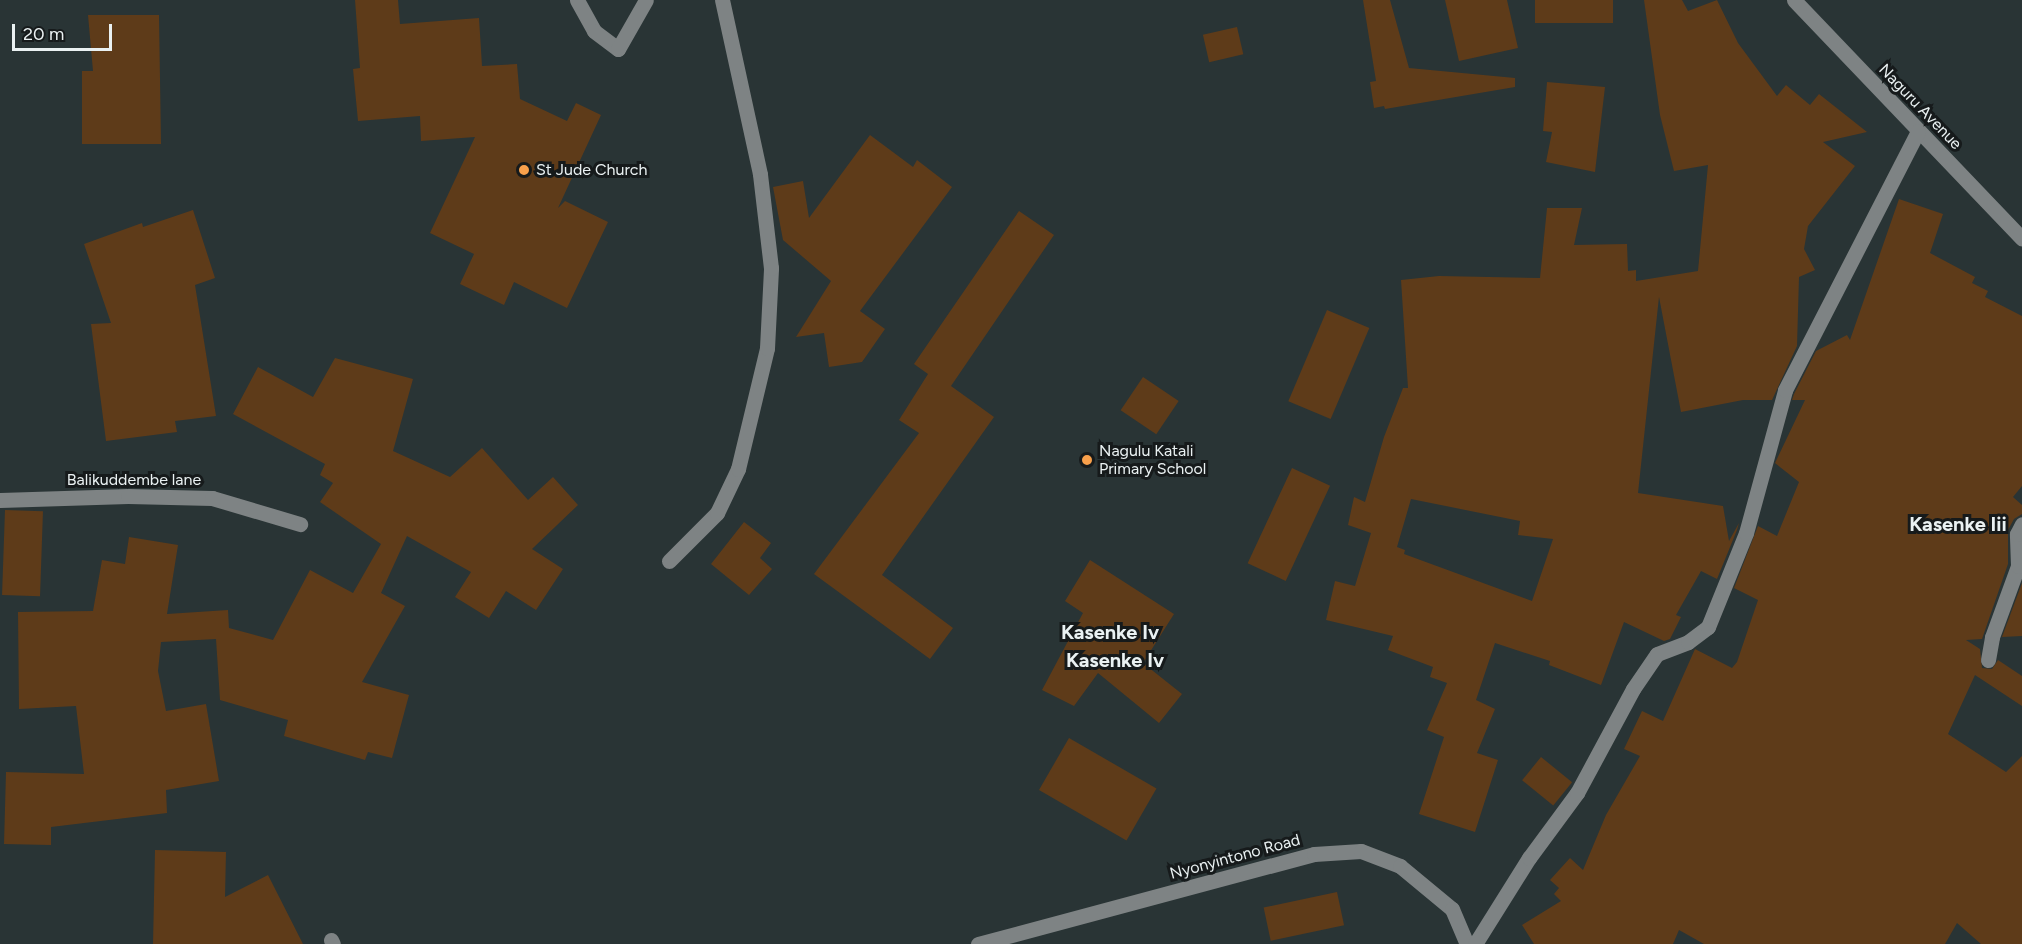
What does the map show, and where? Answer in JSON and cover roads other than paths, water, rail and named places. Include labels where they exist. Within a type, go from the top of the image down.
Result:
[{"type":"street","points":[[577,0],[594,31],[618,49],[646,0]]},
{"type":"street","points":[[669,561],[717,513],[738,469],[767,348],[771,268],[760,174],[722,0]]},
{"type":"street","name":"Naguru Avenue","points":[[1794,0],[2022,239]]},
{"type":"street","points":[[1475,944],[1529,858],[1577,794],[1633,689],[1657,654],[1688,642],[1708,627],[1746,533],[1785,390],[1918,131]]},
{"type":"street","name":"Balikuddembe lane","points":[[0,500],[128,496],[212,498],[300,524]]},
{"type":"street","points":[[1988,660],[1992,637],[2018,566],[2017,534],[2022,524]]},
{"type":"street","name":"Nyonyintono Road","points":[[978,944],[1314,854],[1361,851],[1400,866],[1452,909],[1467,944]]},
{"type":"place","name":"St Jude Church","points":[[524,170]]},
{"type":"place","name":"Nagulu Katali Primary School","points":[[1087,460]]},
{"type":"district","name":"Kasenke Iii","points":[[1958,524]]},
{"type":"district","name":"Kasenke Iv","points":[[1110,632]]},
{"type":"district","name":"Kasenke Iv","points":[[1115,660]]}]
